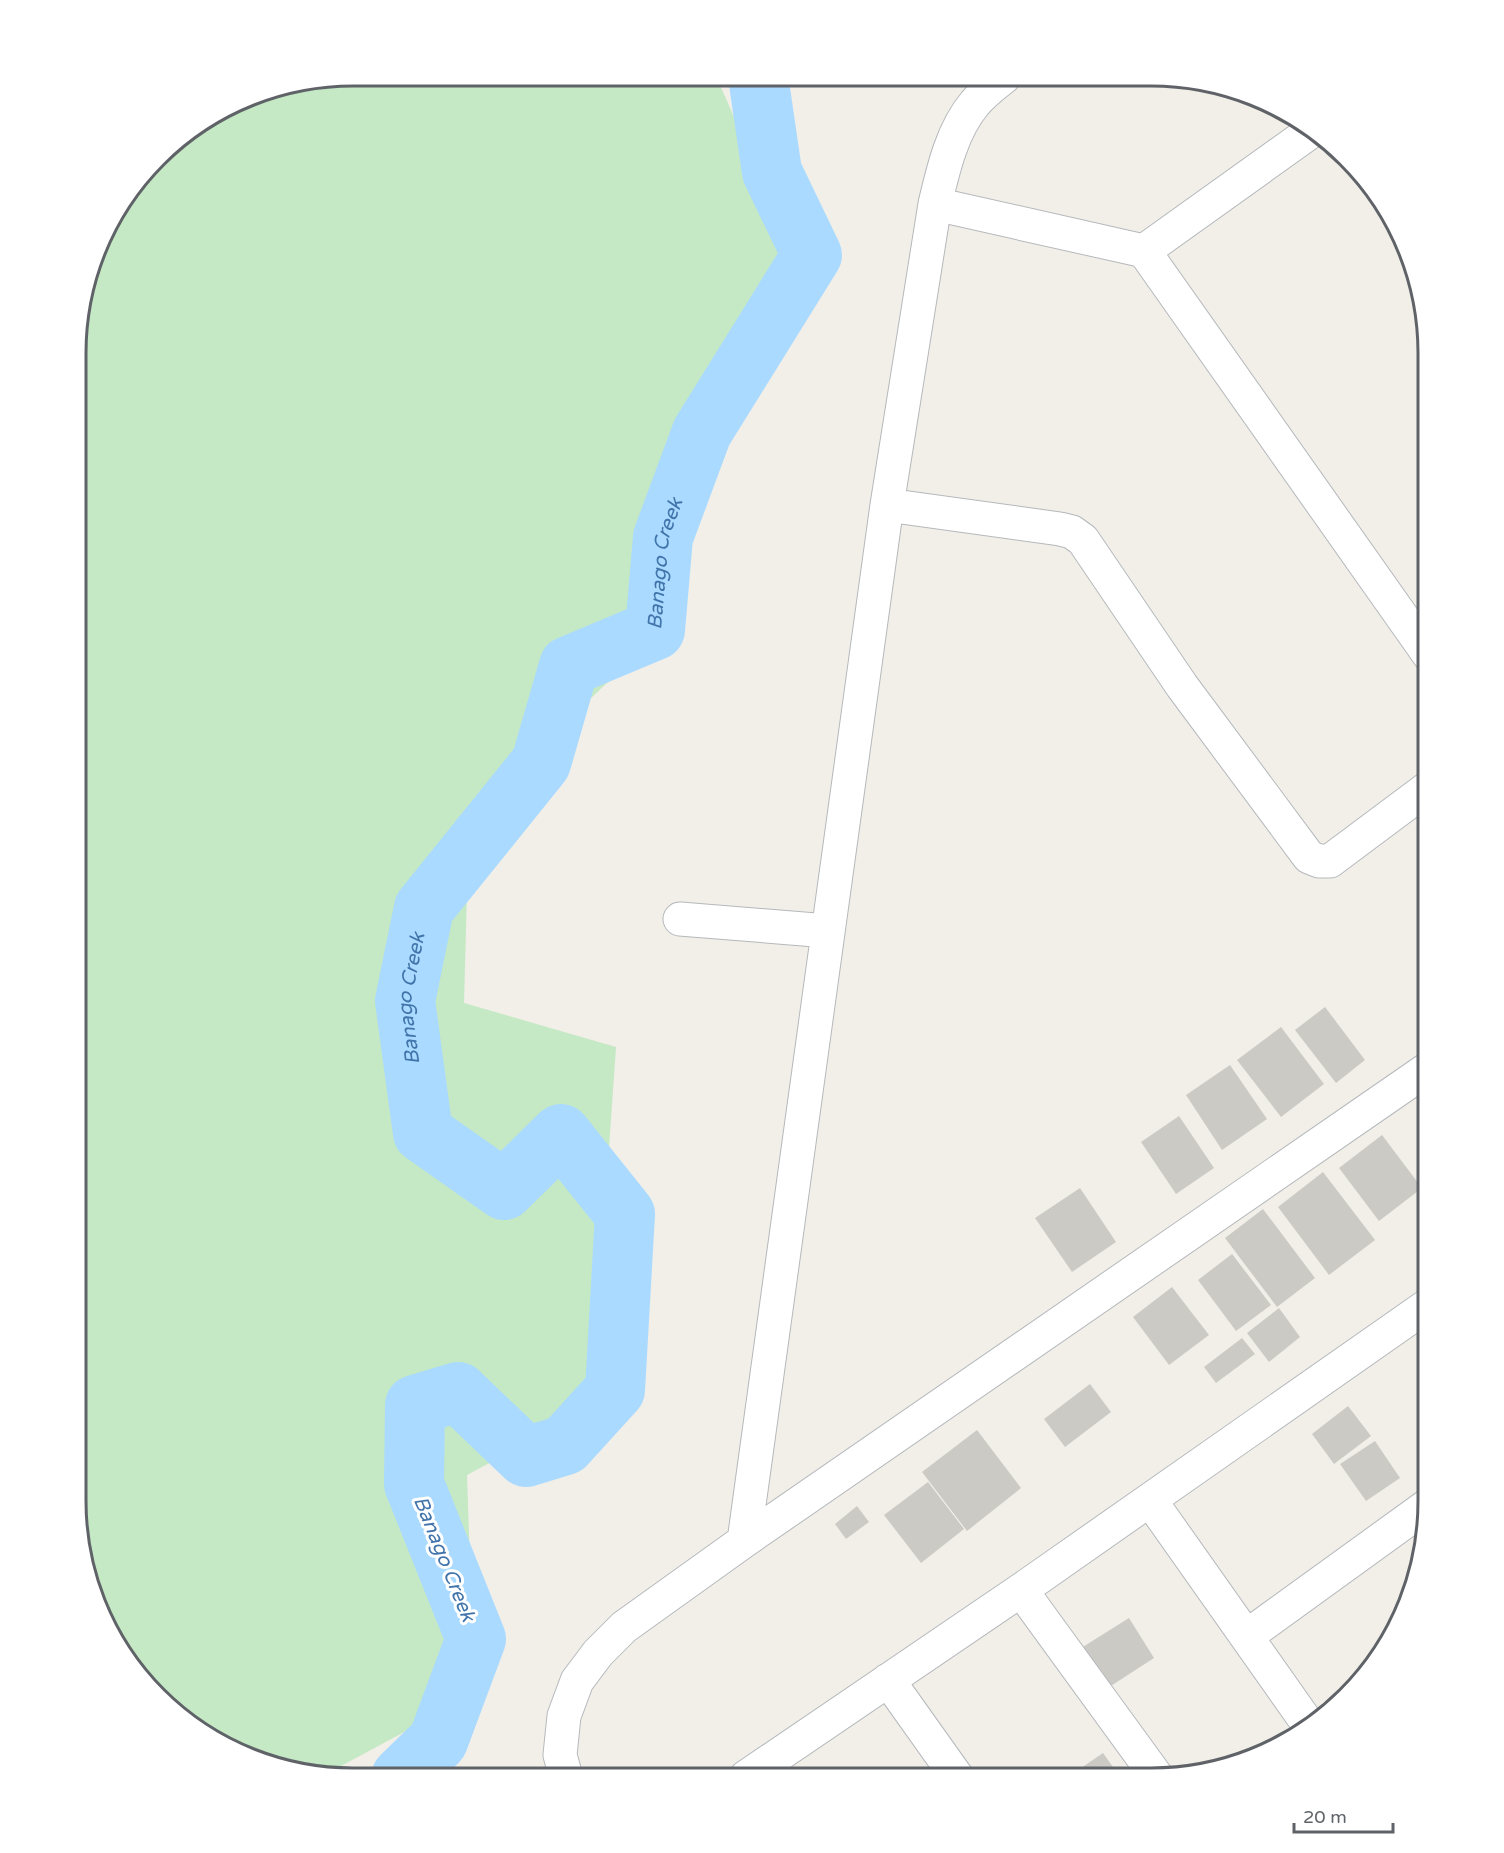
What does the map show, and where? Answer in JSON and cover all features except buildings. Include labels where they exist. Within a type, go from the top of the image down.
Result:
[{"type":"street","points":[[744,1541],[887,505],[934,204],[943,169],[964,117],[994,86]]},
{"type":"street","points":[[1144,251],[1306,135]]},
{"type":"street","points":[[934,204],[1144,251],[1418,639]]},
{"type":"street","points":[[887,505],[1060,529],[1072,532],[1083,540],[1182,686],[1309,858],[1330,861],[1418,795]]},
{"type":"street","points":[[680,919],[828,931]]},
{"type":"street","points":[[564,1768],[560,1755],[564,1716],[577,1681],[598,1653],[624,1627],[744,1541],[1418,1076]]},
{"type":"street","points":[[766,1768],[888,1680],[1021,1590],[1418,1312]]},
{"type":"street","points":[[1150,1500],[1305,1719]]},
{"type":"street","points":[[1247,1636],[1418,1512]]},
{"type":"street","points":[[1021,1590],[1150,1768]]},
{"type":"street","points":[[888,1680],[951,1768]]},
{"type":"green space","points":[[335,86],[720,86],[796,258],[672,443],[681,612],[469,815],[464,1003],[616,1047],[591,1409],[467,1475],[471,1591],[434,1716],[341,1766],[343,1767],[300,1762],[250,1747],[204,1723],[176,1701],[152,1677],[130,1649],[113,1619],[100,1587],[88,1536],[86,1518],[86,335],[91,300],[100,266],[113,234],[130,204],[152,176],[176,152],[204,130],[234,113],[266,100],[300,91]]},
{"type":"waterway","name":"Banago Creek","points":[[410,1768],[438,1741],[476,1639],[414,1484],[415,1405],[458,1392],[526,1457],[565,1445],[615,1390],[625,1214],[561,1134],[504,1190],[423,1133],[405,1001],[424,908],[541,763],[569,666],[655,630],[663,537],[702,432],[812,255],[772,172],[759,86]]}]
